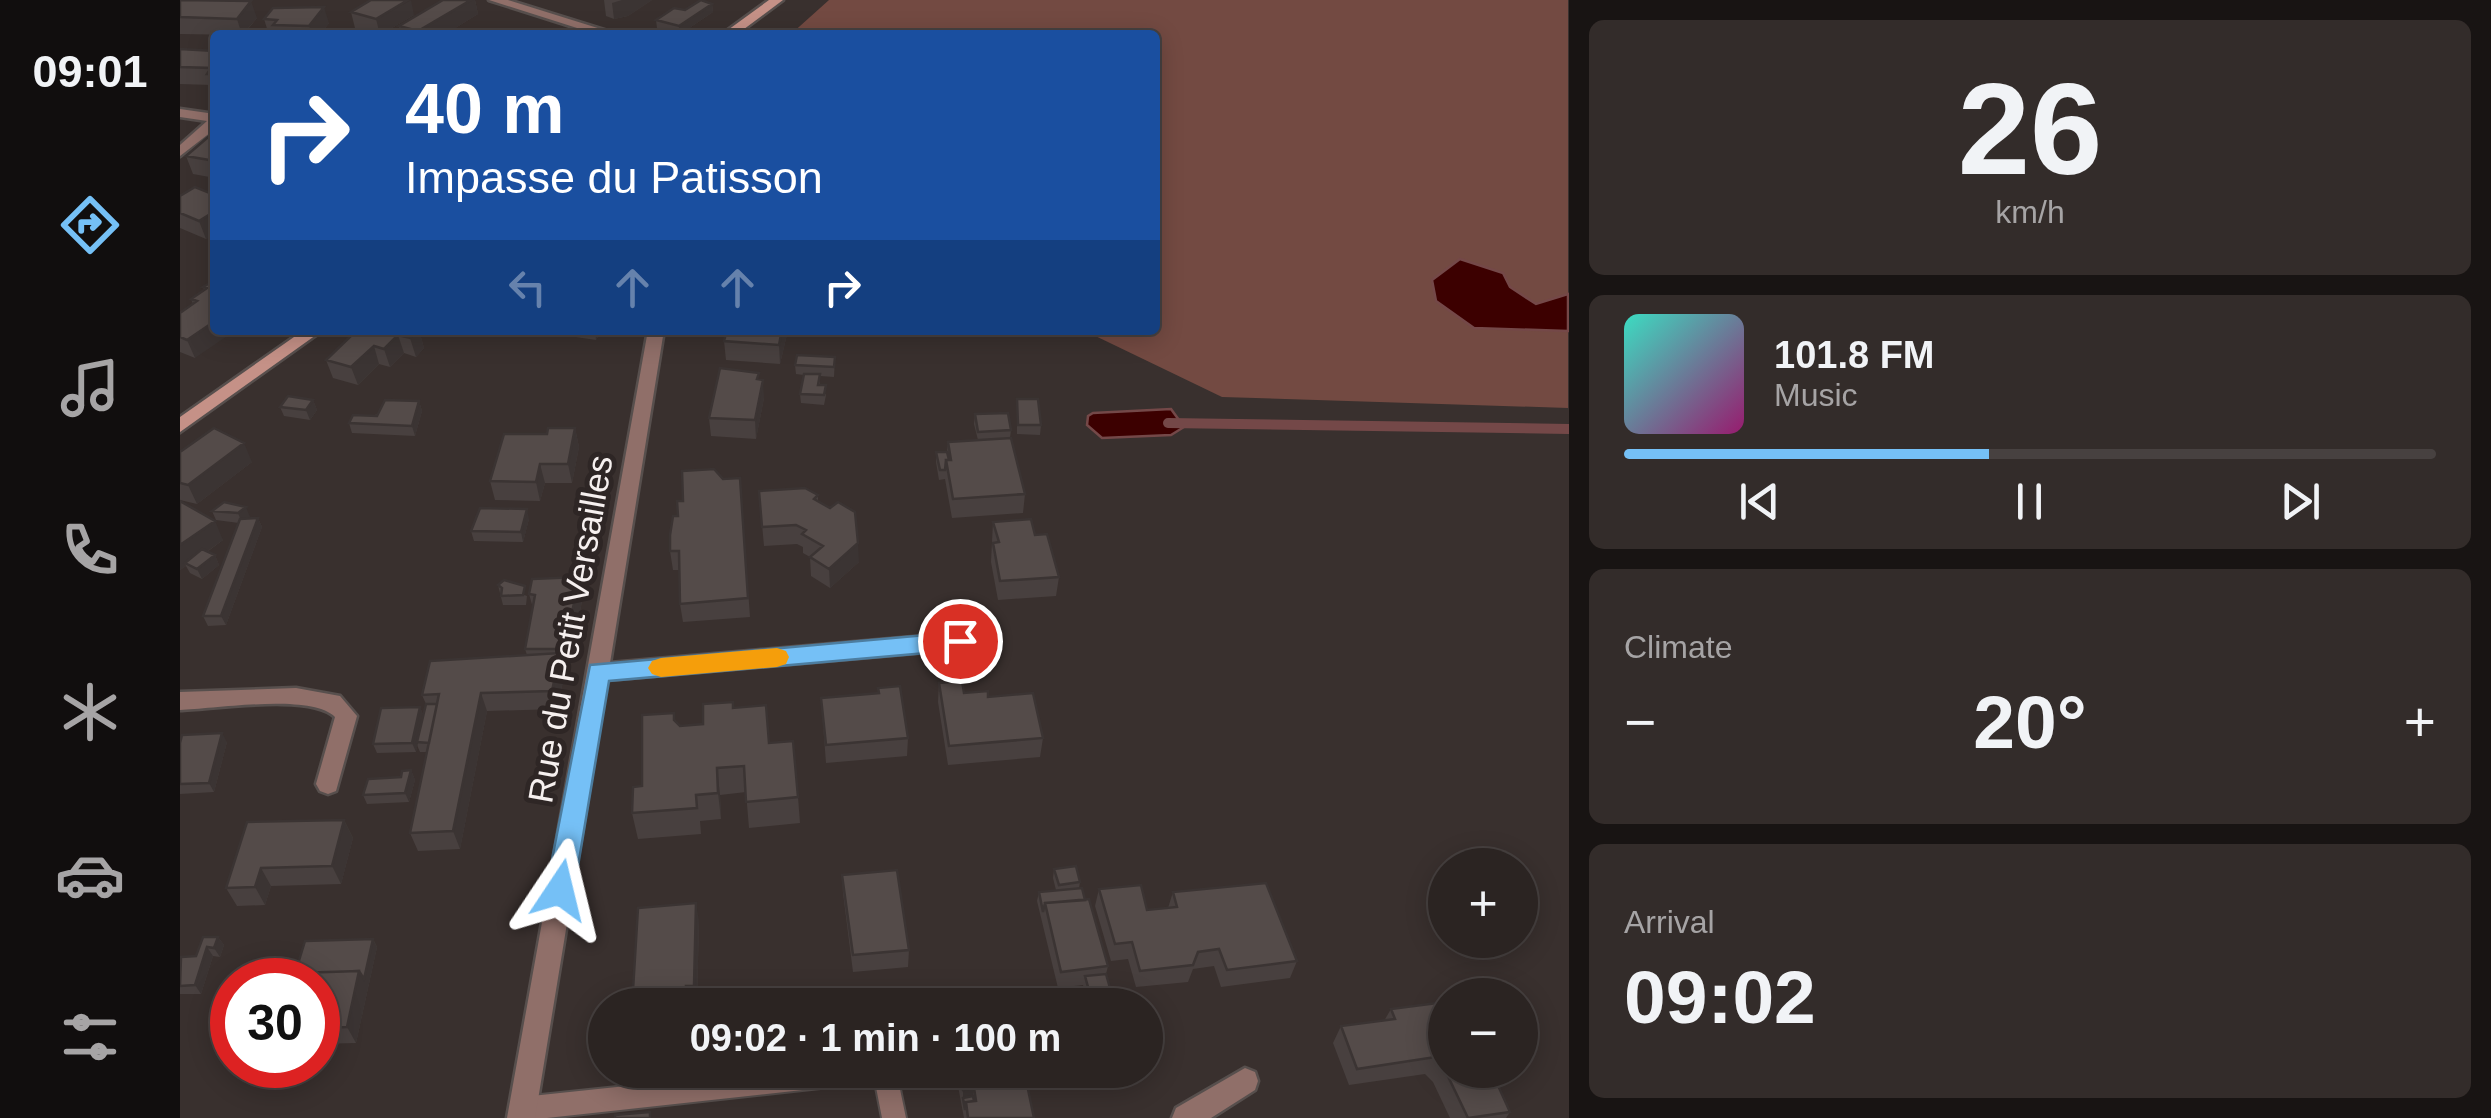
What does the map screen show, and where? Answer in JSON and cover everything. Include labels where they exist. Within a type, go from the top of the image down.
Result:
[{"type":"main road","points":[[735,30],[777,0]]},
{"type":"main road","points":[[180,426],[308,335]]},
{"type":"street","points":[[495,0],[596,30]]},
{"type":"street","points":[[180,112],[210,119]]},
{"type":"street","points":[[180,152],[210,125]]},
{"type":"street","name":"Rue du Petit Versailles","points":[[521,1113],[655,335]]},
{"type":"street","points":[[598,672],[960,641]]},
{"type":"street","points":[[180,701],[298,698],[326,700],[339,706],[346,716],[328,784]]},
{"type":"street","points":[[1186,1118],[1245,1081]]},
{"type":"lane","points":[[521,1113],[884,1070],[894,1118]]},
{"type":"shaded area","points":[[829,0],[1568,0],[1568,408],[1222,397],[1093,335],[1160,335],[1160,30],[796,30]]},
{"type":"shaded area","points":[[1460,259],[1503,273],[1510,287],[1536,304],[1568,294],[1568,331],[1474,328],[1436,301],[1432,280]]},
{"type":"shaded area","points":[[1171,409],[1184,427],[1171,435],[1102,438],[1087,425],[1088,416],[1093,413]]},
{"type":"building","points":[[180,0],[251,1],[237,19],[180,17]]},
{"type":"building","points":[[371,0],[408,0],[376,19],[351,12]]},
{"type":"building","points":[[443,0],[471,0],[420,30],[399,26]]},
{"type":"building","points":[[701,0],[712,4],[679,26],[656,20],[674,8],[685,10]]},
{"type":"building","points":[[324,7],[309,26],[273,25],[277,20],[264,19],[273,8]]},
{"type":"building","points":[[180,49],[210,51],[210,68],[180,67]]},
{"type":"building","points":[[210,135],[210,160],[186,156]]},
{"type":"building","points":[[195,187],[210,193],[210,214],[199,221],[180,213],[180,196]]},
{"type":"building","points":[[210,283],[210,324],[187,340],[180,337],[180,313],[197,301],[191,299],[207,288],[203,287]]},
{"type":"building","points":[[352,335],[398,335],[384,349],[374,346],[351,367],[326,360]]},
{"type":"building","points":[[726,335],[781,335],[779,345],[724,341]]},
{"type":"building","points":[[797,355],[835,357],[834,367],[795,365]]},
{"type":"building","points":[[720,368],[759,373],[757,379],[763,380],[755,420],[709,418]]},
{"type":"building","points":[[804,374],[820,374],[818,385],[826,385],[824,395],[800,394]]},
{"type":"building","points":[[288,396],[313,400],[306,410],[280,407]]},
{"type":"building","points":[[1017,399],[1038,399],[1041,425],[1018,425]]},
{"type":"building","points":[[385,400],[419,401],[412,426],[349,423],[353,415],[377,416]]},
{"type":"building","points":[[1008,413],[1011,430],[978,432],[975,414]]},
{"type":"building","points":[[214,428],[244,443],[188,485],[180,483],[180,452]]},
{"type":"building","points":[[548,428],[575,428],[568,464],[540,464],[536,482],[490,481],[504,434],[547,434]]},
{"type":"building","points":[[1011,438],[1025,494],[953,499],[946,460],[951,460],[948,442]]},
{"type":"building","points":[[936,452],[947,452],[945,470],[940,470]]},
{"type":"building","points":[[714,469],[723,479],[740,478],[748,598],[680,604],[679,551],[670,551],[670,535],[673,516],[678,516],[677,501],[683,501],[682,471]]},
{"type":"building","points":[[805,488],[830,508],[838,502],[855,512],[858,543],[829,569],[810,557],[823,546],[802,534],[806,530],[796,525],[762,527],[759,491]]},
{"type":"building","points":[[180,501],[215,521],[180,545]]},
{"type":"building","points":[[224,502],[246,507],[238,513],[212,511]]},
{"type":"building","points":[[480,508],[527,509],[521,532],[471,531]]},
{"type":"building","points":[[258,518],[221,616],[203,616],[240,519]]},
{"type":"building","points":[[1031,519],[1035,535],[1047,534],[1059,577],[1000,581],[993,543],[999,542],[993,522]]},
{"type":"building","points":[[202,549],[215,555],[197,569],[185,563]]},
{"type":"building","points":[[579,577],[565,649],[525,649],[535,595],[529,594],[532,579]]},
{"type":"building","points":[[504,580],[525,586],[523,595],[501,596],[502,588],[498,585]]},
{"type":"building","points":[[560,653],[552,691],[481,693],[453,831],[410,833],[439,694],[422,695],[430,661]]},
{"type":"building","points":[[962,681],[964,693],[988,691],[988,697],[1033,693],[1043,738],[949,746],[939,683]]},
{"type":"building","points":[[900,686],[908,738],[826,745],[821,698],[879,693],[878,688]]},
{"type":"building","points":[[733,702],[733,708],[766,705],[769,743],[793,741],[798,797],[746,802],[744,766],[717,768],[718,793],[696,795],[697,808],[632,813],[633,787],[642,786],[642,715],[674,713],[680,726],[703,724],[703,704]]},
{"type":"building","points":[[426,704],[437,704],[429,743],[417,742]]},
{"type":"building","points":[[420,707],[412,743],[373,744],[381,708]]},
{"type":"building","points":[[222,733],[209,783],[180,784],[182,735]]},
{"type":"building","points":[[411,770],[405,793],[363,795],[368,779],[401,777],[402,771]]},
{"type":"building","points":[[344,820],[332,866],[261,868],[255,887],[226,888],[247,822]]},
{"type":"building","points":[[1076,866],[1080,882],[1059,885],[1054,869]]},
{"type":"building","points":[[897,870],[909,950],[853,955],[842,875]]},
{"type":"building","points":[[1266,883],[1297,961],[1227,970],[1219,949],[1198,952],[1193,965],[1140,971],[1132,942],[1115,944],[1099,889],[1141,885],[1147,910],[1177,907],[1173,892]]},
{"type":"building","points":[[1082,888],[1085,900],[1045,903],[1043,912],[1039,892]]},
{"type":"building","points":[[1089,899],[1108,966],[1061,972],[1045,903]]},
{"type":"building","points":[[696,903],[694,986],[633,988],[638,908]]},
{"type":"building","points":[[203,937],[218,937],[214,948],[207,947],[195,985],[180,986],[181,957],[196,956]]},
{"type":"building","points":[[373,939],[364,979],[359,971],[340,972],[340,958],[300,958],[305,941]]},
{"type":"building","points":[[359,971],[347,1027],[340,1027],[340,972]]},
{"type":"building","points":[[1106,974],[1110,988],[1088,988],[1085,976]]},
{"type":"building","points":[[1428,1004],[1428,1058],[1357,1069],[1341,1026],[1395,1019],[1391,1009]]},
{"type":"building","points":[[974,1088],[1028,1088],[1034,1118],[968,1118],[966,1102],[976,1101]]},
{"type":"building","points":[[1454,1088],[1499,1088],[1510,1112],[1468,1118]]},
{"type":"building","points":[[650,1112],[650,1118],[615,1118],[615,1115]]},
{"type":"waterway","points":[[1168,423],[1569,429]]},
{"type":"slow traffic","points":[[661,668],[777,657]]},
{"type":"route","points":[[560,890],[598,672],[960,641]]}]
